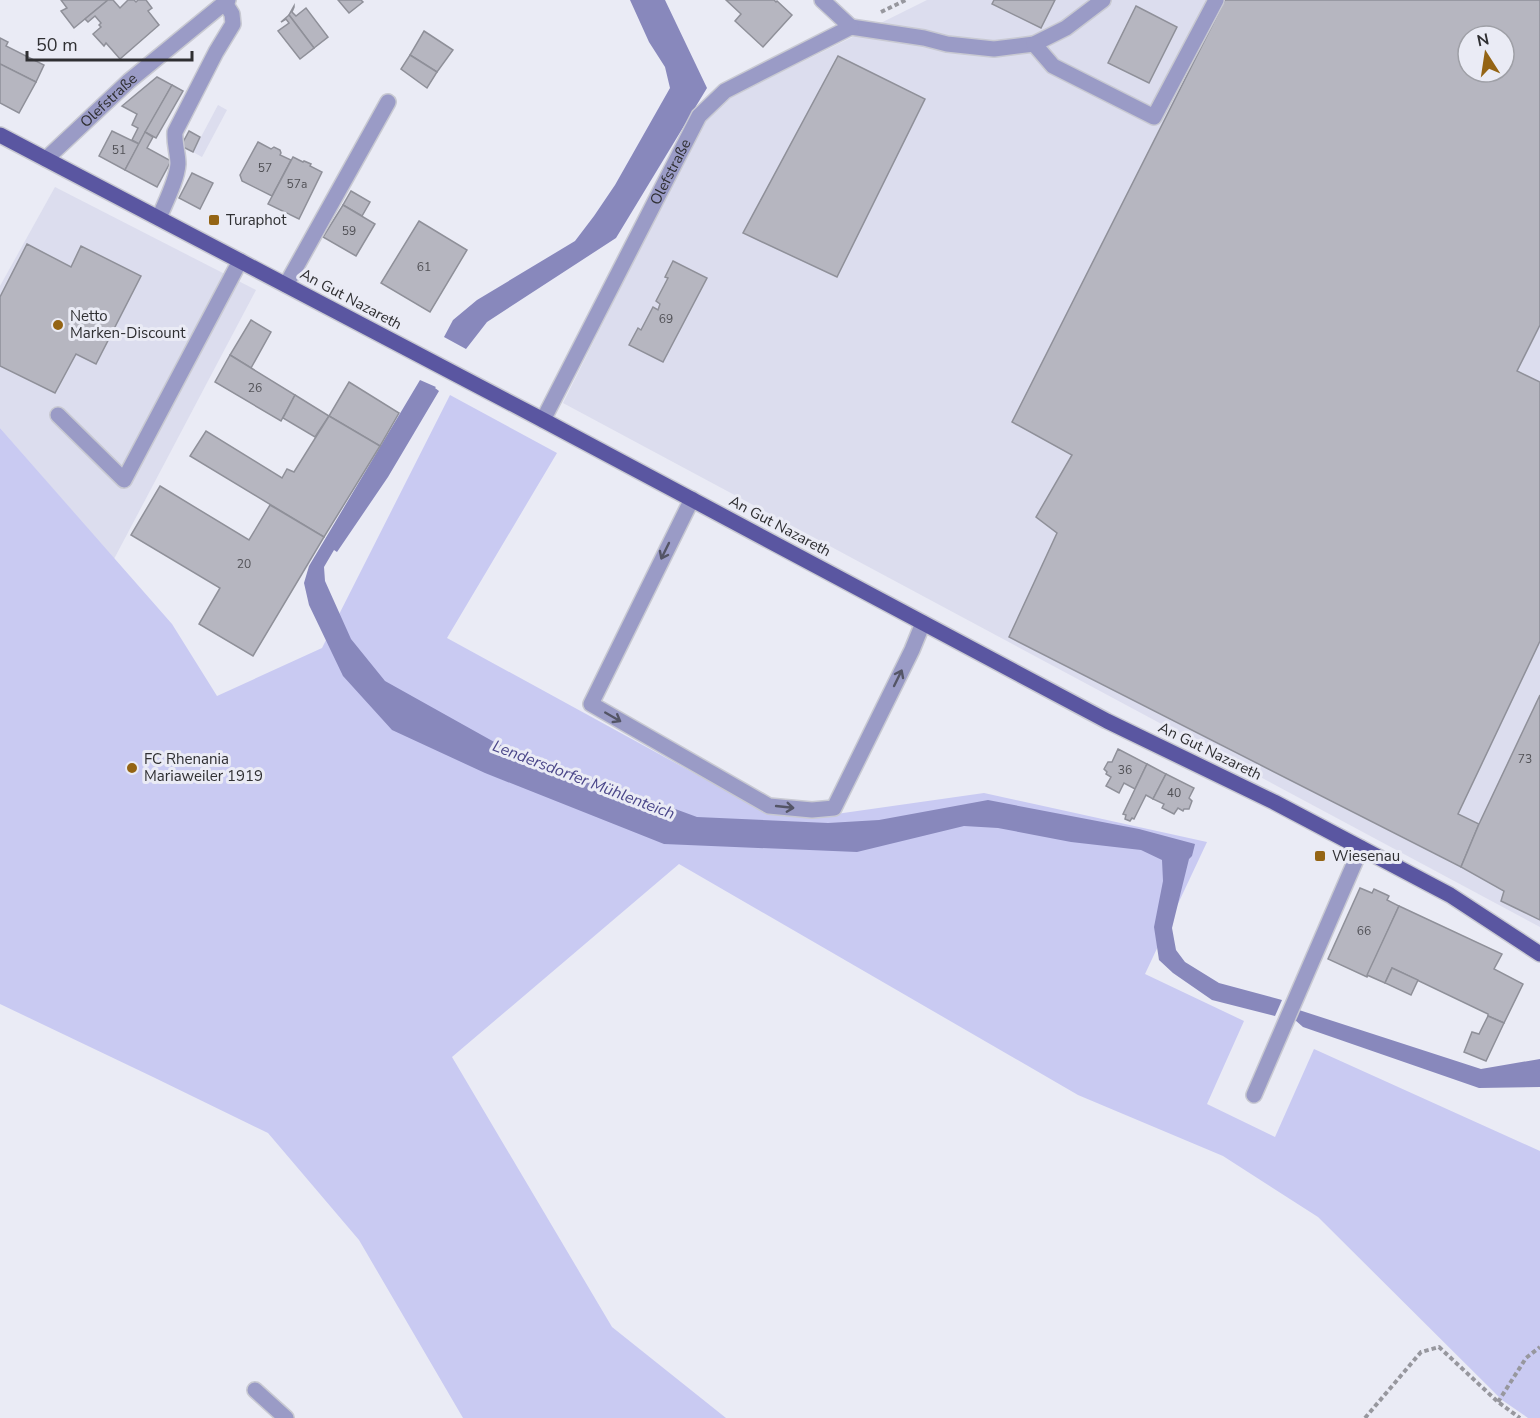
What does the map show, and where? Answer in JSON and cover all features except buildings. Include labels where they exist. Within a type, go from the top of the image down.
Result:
[{"type":"main road","name":"An Gut Nazareth","points":[[0,135],[543,420],[1107,721],[1274,802],[1450,895],[1540,954]]},
{"type":"street","points":[[822,0],[851,27],[924,38],[947,44],[994,49],[1034,44],[1066,28],[1103,0]]},
{"type":"street","points":[[1034,44],[1053,66],[1154,117],[1216,0]]},
{"type":"street","points":[[159,218],[176,175],[178,164],[174,142],[175,132],[233,24],[227,1]]},
{"type":"street","name":"Olefstraße","points":[[46,159],[129,81],[227,1]]},
{"type":"street","name":"Olefstraße","points":[[543,420],[699,116],[725,91],[851,27]]},
{"type":"street","points":[[286,285],[388,102]]},
{"type":"street","points":[[58,415],[124,480],[240,261]]},
{"type":"street","points":[[692,499],[591,704],[769,806],[812,810],[834,808],[912,651],[923,623]]},
{"type":"street","points":[[1254,1095],[1361,848]]},
{"type":"street","points":[[255,1390],[286,1418]]},
{"type":"path","points":[[1365,1418],[1421,1352],[1439,1347],[1498,1402],[1520,1418]]},
{"type":"path","points":[[1498,1402],[1526,1358],[1540,1347]]},
{"type":"shaded area","points":[[927,0],[1540,0],[1540,927],[563,403],[703,122],[730,98]]},
{"type":"shaded area","points":[[218,105],[227,110],[202,157],[193,152]]},
{"type":"shaded area","points":[[55,187],[256,290],[114,559],[0,428],[0,286]]},
{"type":"shaded area","points":[[450,395],[557,453],[447,638],[767,813],[808,818],[984,793],[1207,842],[1145,974],[1244,1021],[1207,1104],[1275,1137],[1314,1049],[1540,1151],[1540,1418],[1528,1418],[1502,1400],[1318,1217],[1223,1156],[1078,1095],[679,864],[452,1057],[612,1327],[726,1418],[463,1418],[359,1240],[268,1133],[0,1004],[0,428],[172,624],[217,696],[322,648]]},
{"type":"water","points":[[630,0],[665,0],[707,88],[616,238],[487,322],[466,349],[444,337],[453,320],[477,300],[575,241],[615,185],[670,88],[665,67],[649,42]]},
{"type":"water","name":"Lendersdorfer Mühlenteich","points":[[420,380],[436,387],[439,391],[388,477],[337,552],[334,550],[324,567],[325,581],[351,639],[385,681],[496,743],[697,817],[828,823],[879,820],[988,800],[1139,829],[1195,844],[1189,859],[1172,928],[1176,950],[1185,962],[1219,983],[1282,1000],[1275,1016],[1212,1000],[1173,973],[1159,960],[1154,927],[1163,881],[1162,860],[1141,850],[1071,842],[998,828],[964,826],[857,852],[664,844],[485,773],[392,730],[343,676],[309,605],[304,583],[309,566]]},
{"type":"water","points":[[1299,1010],[1481,1069],[1540,1059],[1540,1087],[1479,1088],[1303,1027],[1295,1020]]},
{"type":"place","name":"Turaphot","points":[[214,220]]},
{"type":"place","name":"Netto Marken-Discount","points":[[58,325]]},
{"type":"place","name":"FC Rhenania Mariaweiler 1919","points":[[132,768]]},
{"type":"place","name":"Wiesenau","points":[[1320,856]]}]
